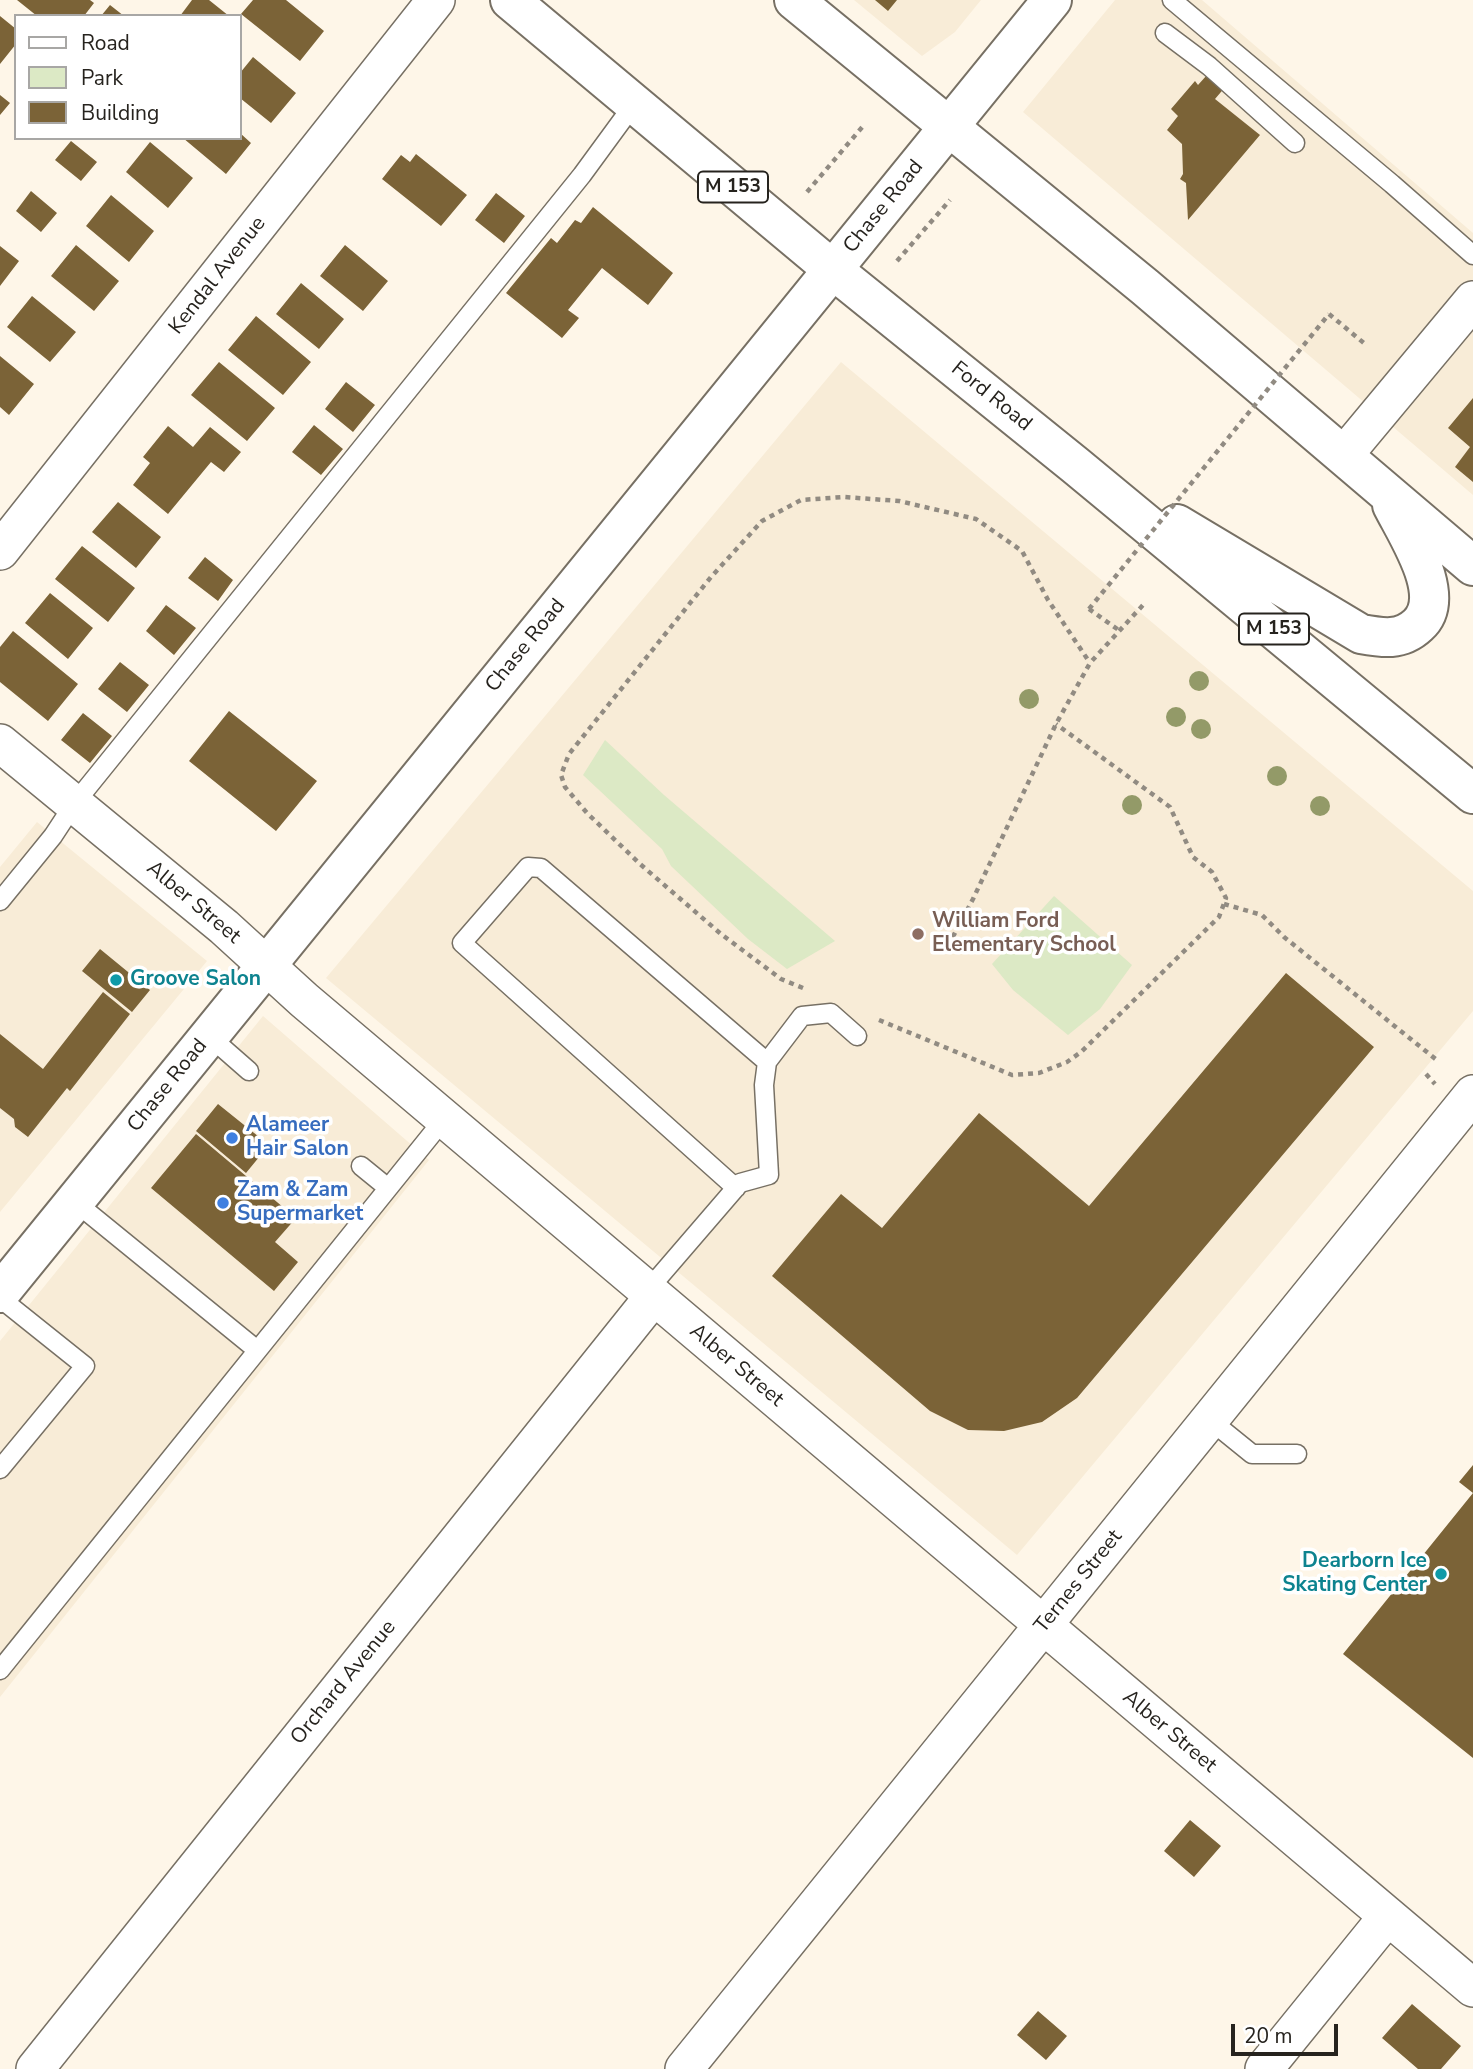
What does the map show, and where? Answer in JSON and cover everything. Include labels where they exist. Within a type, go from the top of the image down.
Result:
[{"type":"main road","name":"Ford Road","points":[[510,0],[832,270],[1075,465],[1473,794]]},
{"type":"main road","points":[[794,0],[951,125],[1344,454],[1473,566]]},
{"type":"main road","name":"Chase Road","points":[[0,1295],[1052,0]]},
{"type":"main road","points":[[1075,465],[1361,635],[1388,638],[1409,633],[1426,618],[1431,599],[1427,576],[1385,491]]},
{"type":"street","name":"Kendal Avenue","points":[[0,551],[436,0]]},
{"type":"street","points":[[1344,454],[1473,300]]},
{"type":"street","name":"Alber Street","points":[[0,743],[224,927],[304,1000],[650,1294],[1473,1988]]},
{"type":"street","name":"Ternes Street","points":[[684,2069],[1210,1420],[1455,1090]]},
{"type":"street","name":"Orchard Avenue","points":[[35,2069],[650,1294]]},
{"type":"street","points":[[1264,2069],[1388,1916]]},
{"type":"lane","points":[[1171,0],[1473,255]]},
{"type":"lane","points":[[1165,33],[1209,66],[1295,143]]},
{"type":"lane","points":[[0,901],[53,836],[74,804],[582,175],[634,104]]},
{"type":"lane","points":[[736,1188],[462,943],[528,867],[541,868],[767,1062]]},
{"type":"lane","points":[[650,1294],[740,1183],[769,1175],[764,1085],[767,1062],[802,1016],[831,1013],[857,1036]]},
{"type":"lane","points":[[208,1036],[249,1071]]},
{"type":"lane","points":[[0,1670],[444,1119]]},
{"type":"lane","points":[[361,1166],[388,1188]]},
{"type":"lane","points":[[74,1201],[257,1350]]},
{"type":"lane","points":[[0,1295],[86,1366],[0,1469]]},
{"type":"lane","points":[[1210,1420],[1252,1454],[1297,1454]]},
{"type":"path","points":[[807,192],[864,125]]},
{"type":"path","points":[[897,261],[950,200]]},
{"type":"path","points":[[1120,631],[1089,609],[1329,314],[1365,344]]},
{"type":"path","points":[[806,990],[771,972],[640,864],[587,813],[565,787],[561,775],[569,754],[711,577],[762,521],[801,500],[844,497],[899,501],[976,519],[1021,551],[1048,600],[1090,663]]},
{"type":"path","points":[[948,946],[1056,724],[1090,663],[1143,605]]},
{"type":"path","points":[[871,1016],[1012,1074],[1040,1073],[1067,1062],[1081,1052],[1219,917],[1226,898],[1212,872],[1193,857],[1170,807],[1056,724]]},
{"type":"path","points":[[1224,904],[1262,915],[1284,937],[1438,1061]]},
{"type":"path","points":[[1426,1074],[1455,1090]]},
{"type":"shaded area","points":[[854,0],[981,0],[955,32],[922,56]]},
{"type":"shaded area","points":[[1115,0],[1202,0],[1473,233],[1473,495],[1023,112]]},
{"type":"shaded area","name":"William Ford Elementary School","points":[[841,362],[1473,891],[1473,1011],[1017,1555],[326,978]]},
{"type":"shaded area","points":[[37,822],[207,961],[0,1212],[0,867]]},
{"type":"shaded area","points":[[263,1016],[429,1160],[0,1697],[0,1341]]},
{"type":"green space","points":[[605,740],[664,795],[835,941],[787,969],[748,939],[671,866],[662,849],[583,775]]},
{"type":"green space","points":[[1054,896],[1132,965],[1100,1009],[1068,1035],[1013,990],[992,964]]},
{"type":"building","points":[[17,0],[90,0],[94,3],[86,14],[34,14]]},
{"type":"building","points":[[192,0],[209,0],[226,14],[182,14]]},
{"type":"building","points":[[253,0],[286,0],[324,31],[300,61],[241,14]]},
{"type":"building","points":[[875,0],[897,0],[888,11]]},
{"type":"building","points":[[110,5],[121,14],[103,14]]},
{"type":"building","points":[[0,16],[14,27],[14,46],[0,64]]},
{"type":"building","points":[[253,57],[296,93],[271,123],[242,100],[242,71]]},
{"type":"building","points":[[1216,65],[1232,79],[1215,99],[1260,135],[1188,220],[1186,183],[1180,179],[1183,174],[1182,144],[1167,130],[1178,116],[1171,109],[1195,81],[1198,85]]},
{"type":"building","points":[[0,95],[10,103],[0,115]]},
{"type":"building","points":[[242,135],[251,143],[226,174],[185,140],[242,140]]},
{"type":"building","points":[[71,141],[97,162],[81,181],[55,160]]},
{"type":"building","points":[[150,142],[193,178],[168,208],[126,172]]},
{"type":"building","points":[[416,154],[467,195],[441,226],[382,179],[401,155],[410,162]]},
{"type":"building","points":[[31,191],[57,213],[41,232],[16,211]]},
{"type":"building","points":[[496,193],[525,216],[504,243],[475,220]]},
{"type":"building","points":[[111,195],[154,231],[129,262],[86,226]]},
{"type":"building","points":[[593,207],[673,273],[648,305],[602,268],[568,310],[579,318],[562,338],[506,293],[551,238],[557,243],[575,220],[581,223]]},
{"type":"building","points":[[76,245],[119,281],[94,311],[51,276]]},
{"type":"building","points":[[345,245],[388,281],[363,311],[320,276]]},
{"type":"building","points":[[0,246],[19,261],[0,286]]},
{"type":"building","points":[[301,283],[344,319],[319,349],[276,314]]},
{"type":"building","points":[[32,296],[76,332],[50,362],[7,327]]},
{"type":"building","points":[[256,316],[311,362],[283,395],[228,350]]},
{"type":"building","points":[[0,356],[34,384],[9,415],[0,407]]},
{"type":"building","points":[[219,362],[275,408],[247,441],[191,395]]},
{"type":"building","points":[[346,382],[375,405],[353,432],[325,409]]},
{"type":"building","points":[[1473,398],[1473,482],[1455,467],[1470,447],[1448,428]]},
{"type":"building","points":[[314,425],[343,449],[321,475],[292,452]]},
{"type":"building","points":[[168,426],[193,447],[210,427],[241,452],[224,472],[211,462],[168,514],[133,485],[150,463],[143,457]]},
{"type":"building","points":[[118,502],[161,537],[136,568],[92,532]]},
{"type":"building","points":[[82,546],[135,588],[108,622],[55,579]]},
{"type":"building","points":[[205,557],[233,580],[218,601],[188,578]]},
{"type":"building","points":[[50,593],[93,628],[68,659],[25,623]]},
{"type":"building","points":[[166,605],[196,628],[174,655],[146,631]]},
{"type":"building","points":[[13,631],[78,684],[48,721],[0,682],[0,647]]},
{"type":"building","points":[[120,662],[149,685],[127,712],[98,689]]},
{"type":"building","points":[[229,711],[317,781],[276,831],[189,761]]},
{"type":"building","points":[[83,713],[112,736],[90,763],[61,740]]},
{"type":"building","name":"Groove Salon","points":[[100,949],[150,990],[132,1012],[82,971]]},
{"type":"building","points":[[1286,973],[1374,1047],[1077,1398],[1042,1422],[1004,1431],[968,1430],[930,1411],[772,1276],[841,1194],[882,1228],[979,1113],[1089,1206]]},
{"type":"building","points":[[103,992],[130,1014],[70,1091],[67,1088],[28,1137],[15,1127],[14,1119],[0,1108],[0,1034],[43,1069]]},
{"type":"building","name":"Alameer Hair Salon","points":[[218,1104],[269,1145],[246,1173],[196,1131]]},
{"type":"building","name":"Zam & Zam Supermarket","points":[[196,1134],[296,1218],[275,1242],[298,1262],[274,1291],[151,1188]]},
{"type":"building","points":[[1473,1465],[1473,1493],[1459,1482]]},
{"type":"building","name":"Dearborn Ice Skating Center","points":[[1473,1493],[1473,1758],[1343,1654]]},
{"type":"building","points":[[1190,1820],[1221,1846],[1194,1877],[1164,1851]]},
{"type":"building","points":[[1412,2004],[1461,2046],[1441,2069],[1418,2069],[1382,2038]]},
{"type":"building","points":[[1038,2011],[1067,2036],[1046,2060],[1017,2035]]},
{"type":"place","name":"William Ford Elementary School","points":[[918,934]]},
{"type":"place","name":"Groove Salon","points":[[116,980]]},
{"type":"place","name":"Alameer Hair Salon","points":[[232,1138]]},
{"type":"place","name":"Zam & Zam Supermarket","points":[[223,1203]]},
{"type":"place","name":"Dearborn Ice Skating Center","points":[[1441,1574]]}]
